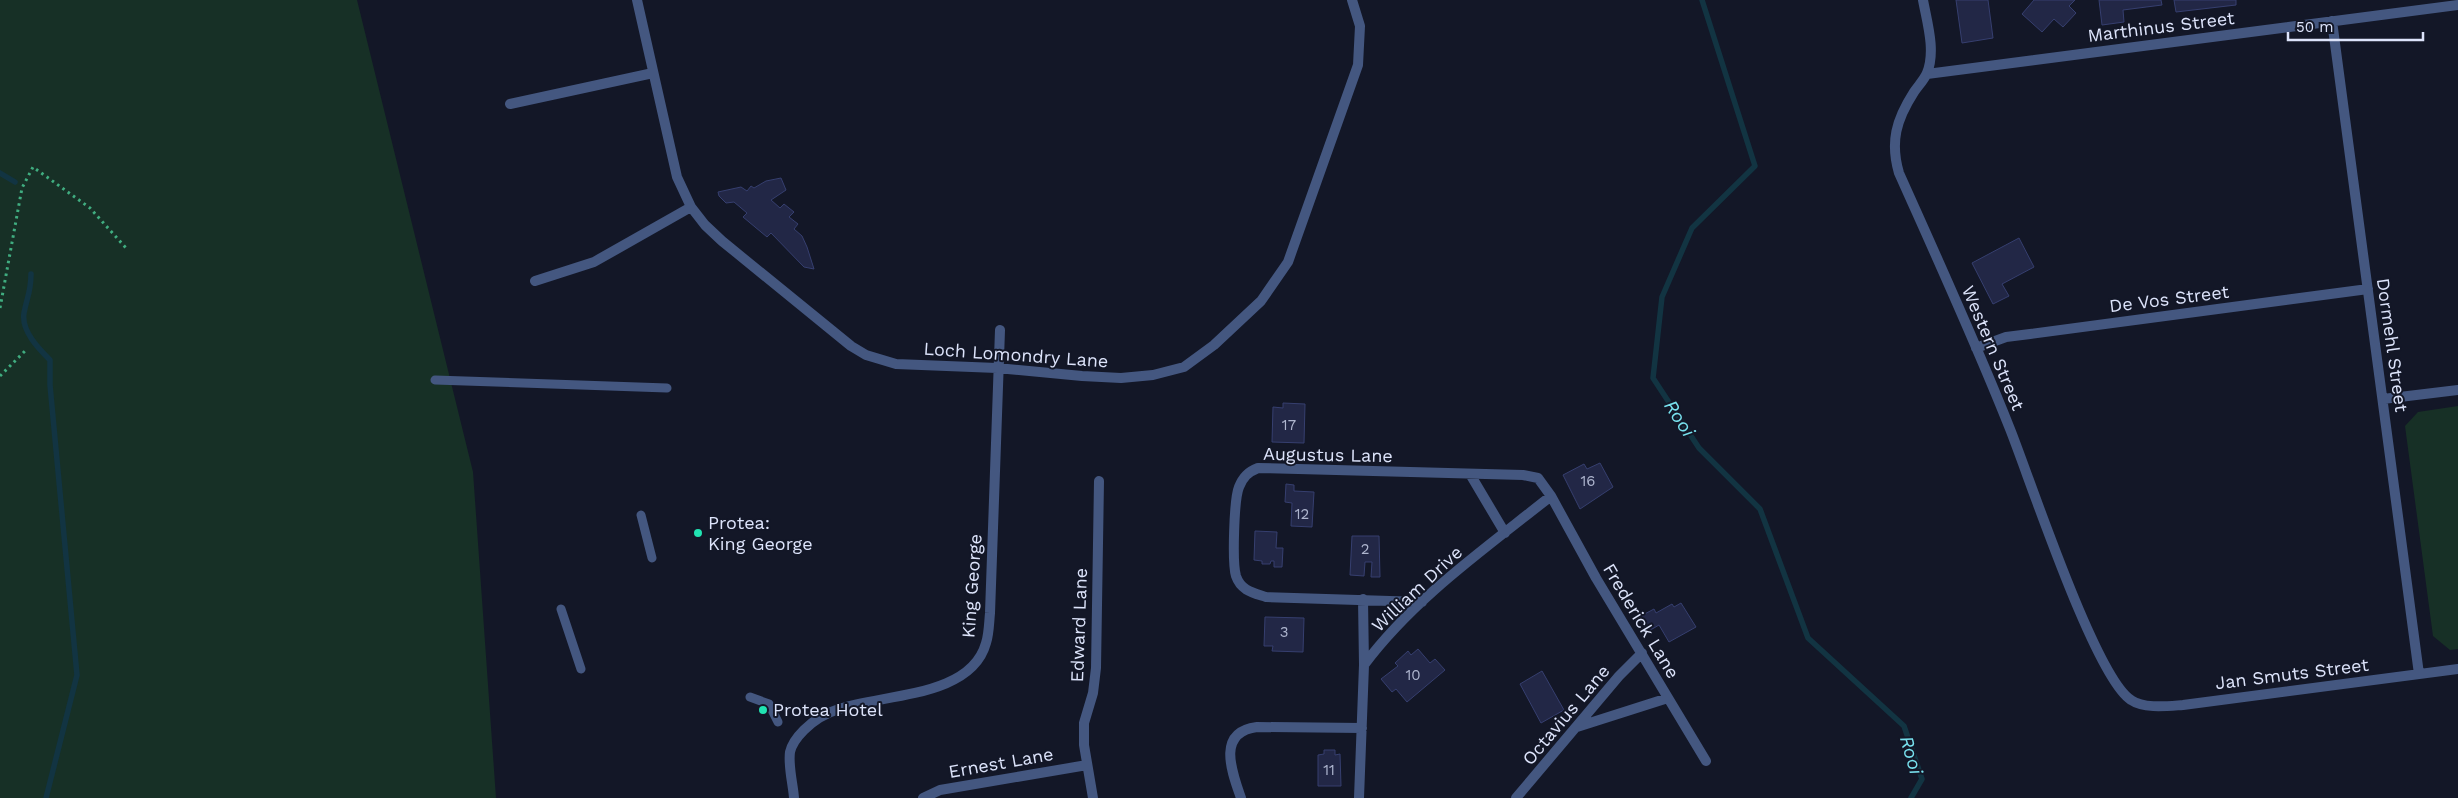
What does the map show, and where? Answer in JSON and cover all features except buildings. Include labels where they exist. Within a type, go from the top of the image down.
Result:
[{"type":"street","name":"Loch Lomondry Lane","points":[[637,0],[677,177],[691,207],[705,225],[722,241],[851,346],[866,355],[896,364],[997,368],[1121,378],[1153,375],[1184,368],[1214,345],[1261,301],[1288,262],[1358,65],[1360,26],[1352,0]]},
{"type":"street","name":"Western Street","points":[[1923,0],[1930,56],[1927,74],[1903,112],[1896,134],[1894,153],[1899,173],[1976,348],[2103,662],[2116,685],[2131,701]]},
{"type":"street","name":"Marthinus Street","points":[[1927,74],[2458,5]]},
{"type":"street","name":"Dormehl Street","points":[[2332,21],[2419,674]]},
{"type":"street","points":[[510,104],[653,73]]},
{"type":"street","points":[[534,281],[594,262],[691,207]]},
{"type":"street","name":"De Vos Street","points":[[1976,348],[2006,337],[2368,289]]},
{"type":"street","name":"King George","points":[[794,798],[790,754],[796,737],[812,722],[841,708],[923,692],[946,684],[967,671],[979,658],[986,644],[990,613],[997,368],[1000,330]]},
{"type":"street","points":[[2383,399],[2458,390]]},
{"type":"street","name":"Augustus Lane","points":[[1422,602],[1266,597],[1246,591],[1236,576],[1234,534],[1238,488],[1248,472],[1258,468],[1533,476],[1538,478],[1551,496]]},
{"type":"street","points":[[1470,474],[1505,533]]},
{"type":"street","name":"Edward Lane","points":[[1093,798],[1087,765],[1084,723],[1093,694],[1096,668],[1099,481]]},
{"type":"street","name":"William Drive","points":[[1364,665],[1376,649],[1422,602],[1551,496]]},
{"type":"street","name":"Frederick Lane","points":[[1551,496],[1596,578],[1706,761]]},
{"type":"street","points":[[1359,798],[1364,665],[1363,599]]},
{"type":"street","name":"Octavius Lane","points":[[1516,798],[1642,653]]},
{"type":"street","name":"Jan Smuts Street","points":[[2131,701],[2146,705],[2183,705],[2458,669]]},
{"type":"street","points":[[1576,727],[1668,698]]},
{"type":"street","points":[[1241,798],[1229,761],[1232,741],[1242,730],[1257,727],[1362,728]]},
{"type":"street","name":"Ernest Lane","points":[[923,798],[940,790],[1087,765]]},
{"type":"lane","points":[[435,380],[667,388]]},
{"type":"lane","points":[[641,515],[652,558]]},
{"type":"lane","points":[[561,609],[580,669]]},
{"type":"lane","points":[[750,697],[769,704],[778,722]]},
{"type":"path","points":[[0,308],[22,188],[33,167],[90,208],[126,248]]},
{"type":"path","points":[[0,376],[26,351]]},
{"type":"green space","points":[[0,0],[357,0],[473,472],[496,798],[0,798]]},
{"type":"green space","points":[[2458,406],[2458,649],[2450,650],[2433,636],[2405,426],[2418,412]]},
{"type":"waterway","name":"Rooi","points":[[1702,0],[1755,166],[1692,228],[1662,297],[1653,378],[1699,448],[1760,509],[1808,638],[1904,726],[1922,779],[1911,798]]},
{"type":"waterway","points":[[0,173],[15,182]]},
{"type":"waterway","points":[[31,274],[24,320],[28,333],[50,360],[50,385],[77,675],[46,798]]},
{"type":"place","name":"Protea: King George","points":[[698,533]]},
{"type":"place","name":"Protea Hotel","points":[[763,710]]}]
